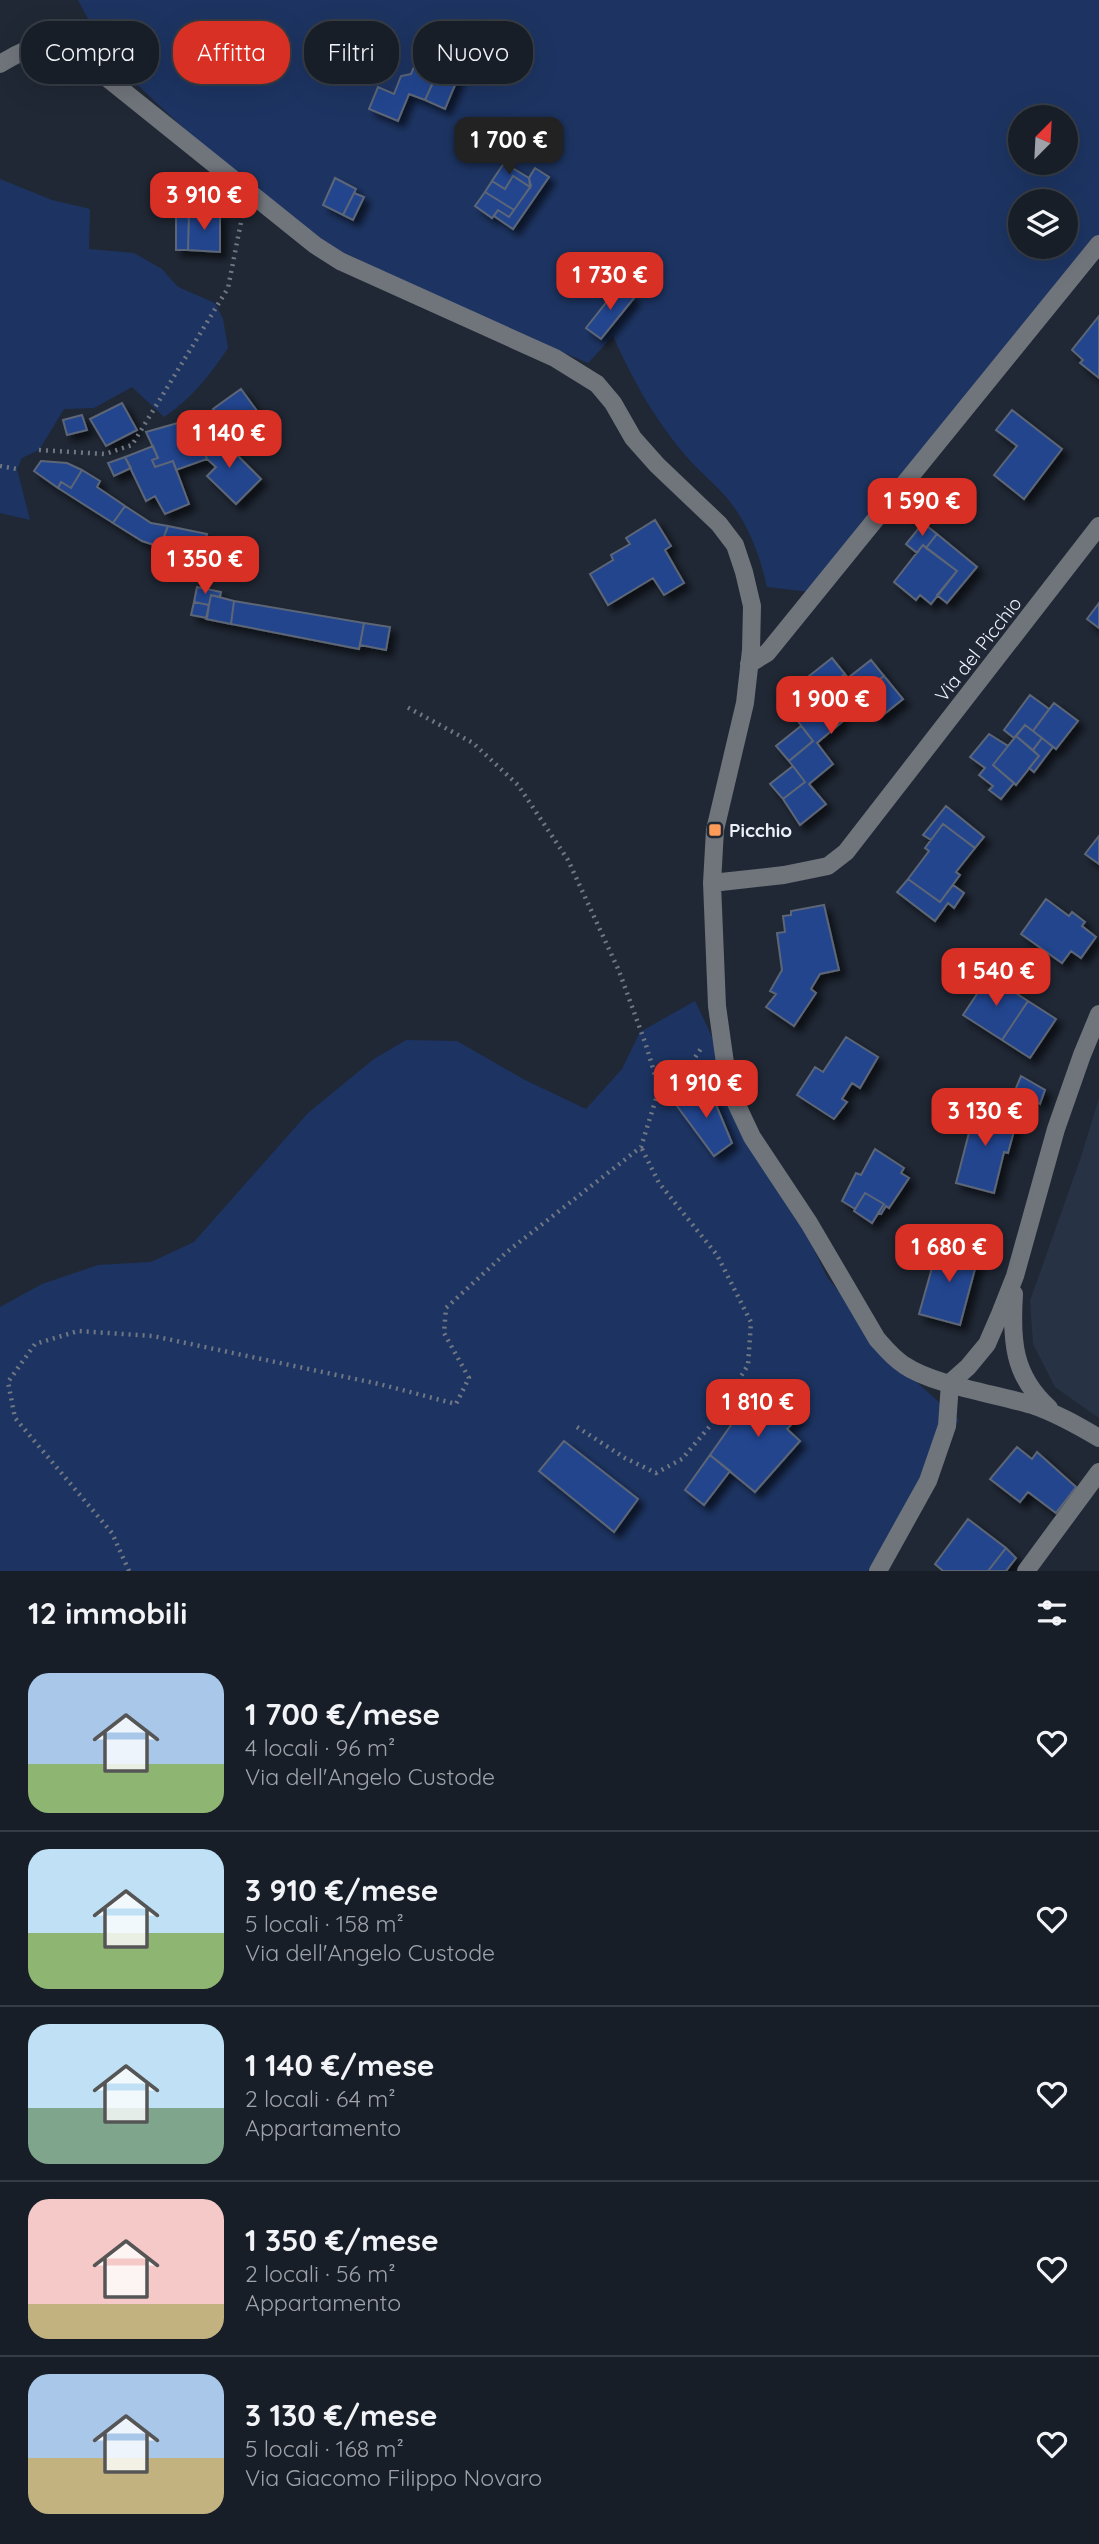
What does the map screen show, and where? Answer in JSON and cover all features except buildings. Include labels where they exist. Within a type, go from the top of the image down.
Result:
[{"type":"street","points":[[0,64],[34,46],[66,50],[81,57],[299,234],[340,261],[555,358],[597,384],[613,403],[633,438],[657,465],[719,524],[735,545],[752,606],[745,703],[715,830],[712,883],[719,1020],[726,1069],[736,1103],[752,1137],[809,1223],[877,1339],[905,1366],[926,1376],[1055,1413]]},
{"type":"street","points":[[749,664],[767,653],[1099,244]]},
{"type":"street","name":"Via del Picchio","points":[[712,883],[784,875],[828,866],[846,852],[1099,526]]},
{"type":"street","points":[[878,1571],[928,1481],[947,1426],[950,1383],[987,1344],[1015,1276],[1056,1129],[1099,1014]]},
{"type":"street","points":[[1015,1276],[1012,1318],[1014,1348],[1023,1377],[1034,1394],[1055,1413],[1099,1438]]},
{"type":"street","points":[[1026,1571],[1099,1472]]},
{"type":"path","points":[[39,450],[105,454],[132,445],[139,437],[228,288],[247,191]]},
{"type":"path","points":[[0,466],[16,469]]},
{"type":"path","points":[[129,1571],[112,1533],[15,1418],[8,1382],[35,1344],[78,1331],[153,1336],[379,1384],[456,1404],[469,1378],[444,1333],[446,1308],[508,1251],[640,1147],[659,1089],[619,971],[568,860],[518,785],[509,776],[472,743],[405,706]]},
{"type":"path","points":[[659,1089],[688,1068],[719,1020]]},
{"type":"path","points":[[577,1427],[625,1458],[656,1472],[682,1459],[710,1426],[748,1365],[751,1322],[717,1255],[659,1183],[640,1147]]},
{"type":"shaded area","points":[[78,0],[1099,0],[1099,236],[811,592],[767,587],[757,552],[742,519],[728,499],[686,456],[654,414],[613,336],[588,363],[480,317],[332,247],[196,140],[137,84],[159,84],[159,21],[89,21]]},
{"type":"shaded area","points":[[0,179],[52,200],[90,209],[89,249],[134,253],[162,269],[178,287],[215,303],[223,319],[228,348],[199,386],[164,417],[132,387],[94,408],[64,409],[39,450],[22,458],[17,469],[30,520],[0,513]]},
{"type":"shaded area","points":[[695,1001],[827,1277],[903,1370],[959,1420],[874,1571],[0,1571],[0,1307],[42,1284],[98,1265],[151,1262],[194,1242],[308,1113],[374,1059],[406,1040],[457,1041],[525,1080],[586,1109],[622,1069],[640,1032]]},
{"type":"shaded area","points":[[1099,1098],[1099,1418],[1055,1387],[1033,1344],[1030,1301]]},
{"type":"place","name":"Picchio","points":[[715,830]]}]
